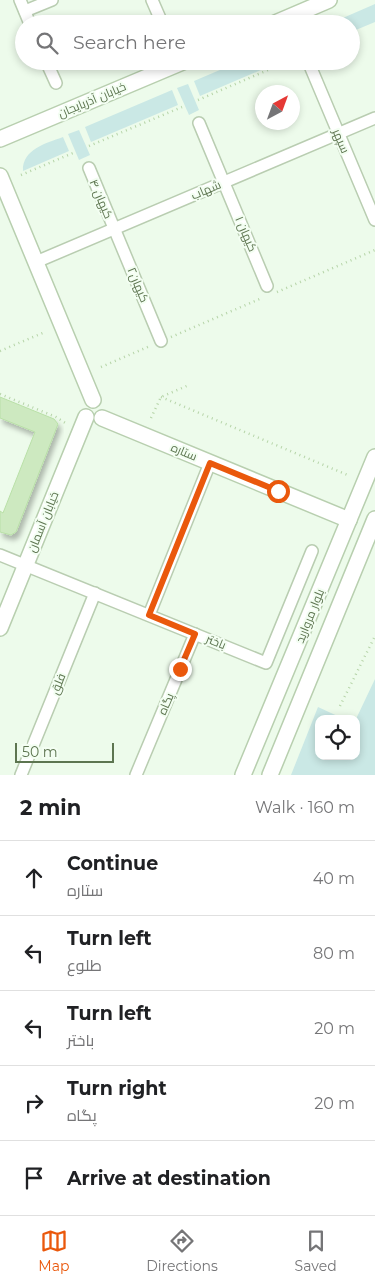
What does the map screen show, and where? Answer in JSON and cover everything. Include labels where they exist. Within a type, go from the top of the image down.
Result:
[{"type":"street","points":[[20,0],[27,15]]},
{"type":"street","points":[[25,11],[52,0]]},
{"type":"street","points":[[152,0],[159,15]]},
{"type":"street","points":[[300,15],[329,0]]},
{"type":"street","points":[[50,70],[56,83]]},
{"type":"street","name":"خیابان آذربایجان","points":[[0,140],[164,70]]},
{"type":"street","name":"سپهر","points":[[312,70],[375,220]]},
{"type":"street","name":"شهاب","points":[[36,262],[375,118]]},
{"type":"street","name":"کیهان ۱","points":[[199,124],[267,286]]},
{"type":"street","name":"کیهان ۴","points":[[89,168],[114,229]]},
{"type":"street","points":[[0,176],[93,400]]},
{"type":"street","name":"کیهان۲","points":[[114,229],[161,341]]},
{"type":"street","points":[[93,400],[102,402],[106,411],[102,418],[96,422],[86,417],[84,410],[85,406],[93,400]]},
{"type":"street","name":"خیابان آسمان","points":[[0,628],[86,417]]},
{"type":"street","name":"ستاره","points":[[102,418],[349,520]]},
{"type":"street","name":"بلوار مروارید","points":[[244,775],[375,457]]},
{"type":"street","points":[[149,615],[210,463]]},
{"type":"street","name":"بلوار مروارید","points":[[270,775],[373,524]]},
{"type":"street","name":"باختر","points":[[0,555],[266,663],[312,551]]},
{"type":"street","name":"فلق","points":[[21,775],[95,593]]},
{"type":"street","name":"پگاه","points":[[136,775],[195,634]]},
{"type":"street","points":[[280,689],[282,698],[289,702],[298,701],[303,694]]},
{"type":"path","points":[[198,100],[268,70]]},
{"type":"path","points":[[89,146],[182,107]]},
{"type":"path","points":[[21,175],[73,153]]},
{"type":"path","points":[[0,351],[45,332]]},
{"type":"path","points":[[101,367],[161,341]]},
{"type":"path","points":[[151,418],[161,397],[189,385]]},
{"type":"path","points":[[0,394],[56,416],[67,424]]},
{"type":"path","points":[[161,397],[350,476]]},
{"type":"path","points":[[340,706],[375,636]]},
{"type":"shaded area","points":[[375,4],[375,22],[360,28],[360,15],[350,15]]},
{"type":"shaded area","points":[[220,70],[261,70],[200,96],[194,81]]},
{"type":"shaded area","points":[[188,84],[199,110],[189,115],[177,88]]},
{"type":"shaded area","points":[[172,90],[178,105],[91,142],[85,127]]},
{"type":"shaded area","points":[[79,130],[90,155],[79,160],[68,134]]},
{"type":"shaded area","points":[[63,137],[69,151],[23,171],[24,163],[31,152]]},
{"type":"shaded area","points":[[375,679],[375,775],[291,775],[318,707],[335,715],[315,715],[315,760],[360,760],[360,715],[358,715]]},
{"type":"building","points":[[0,397],[54,419],[58,424],[16,532],[11,535],[0,532],[0,511],[3,513],[35,432],[0,418]]},
{"type":"route","points":[[180,669],[195,634],[149,615],[210,463],[278,491]]}]
